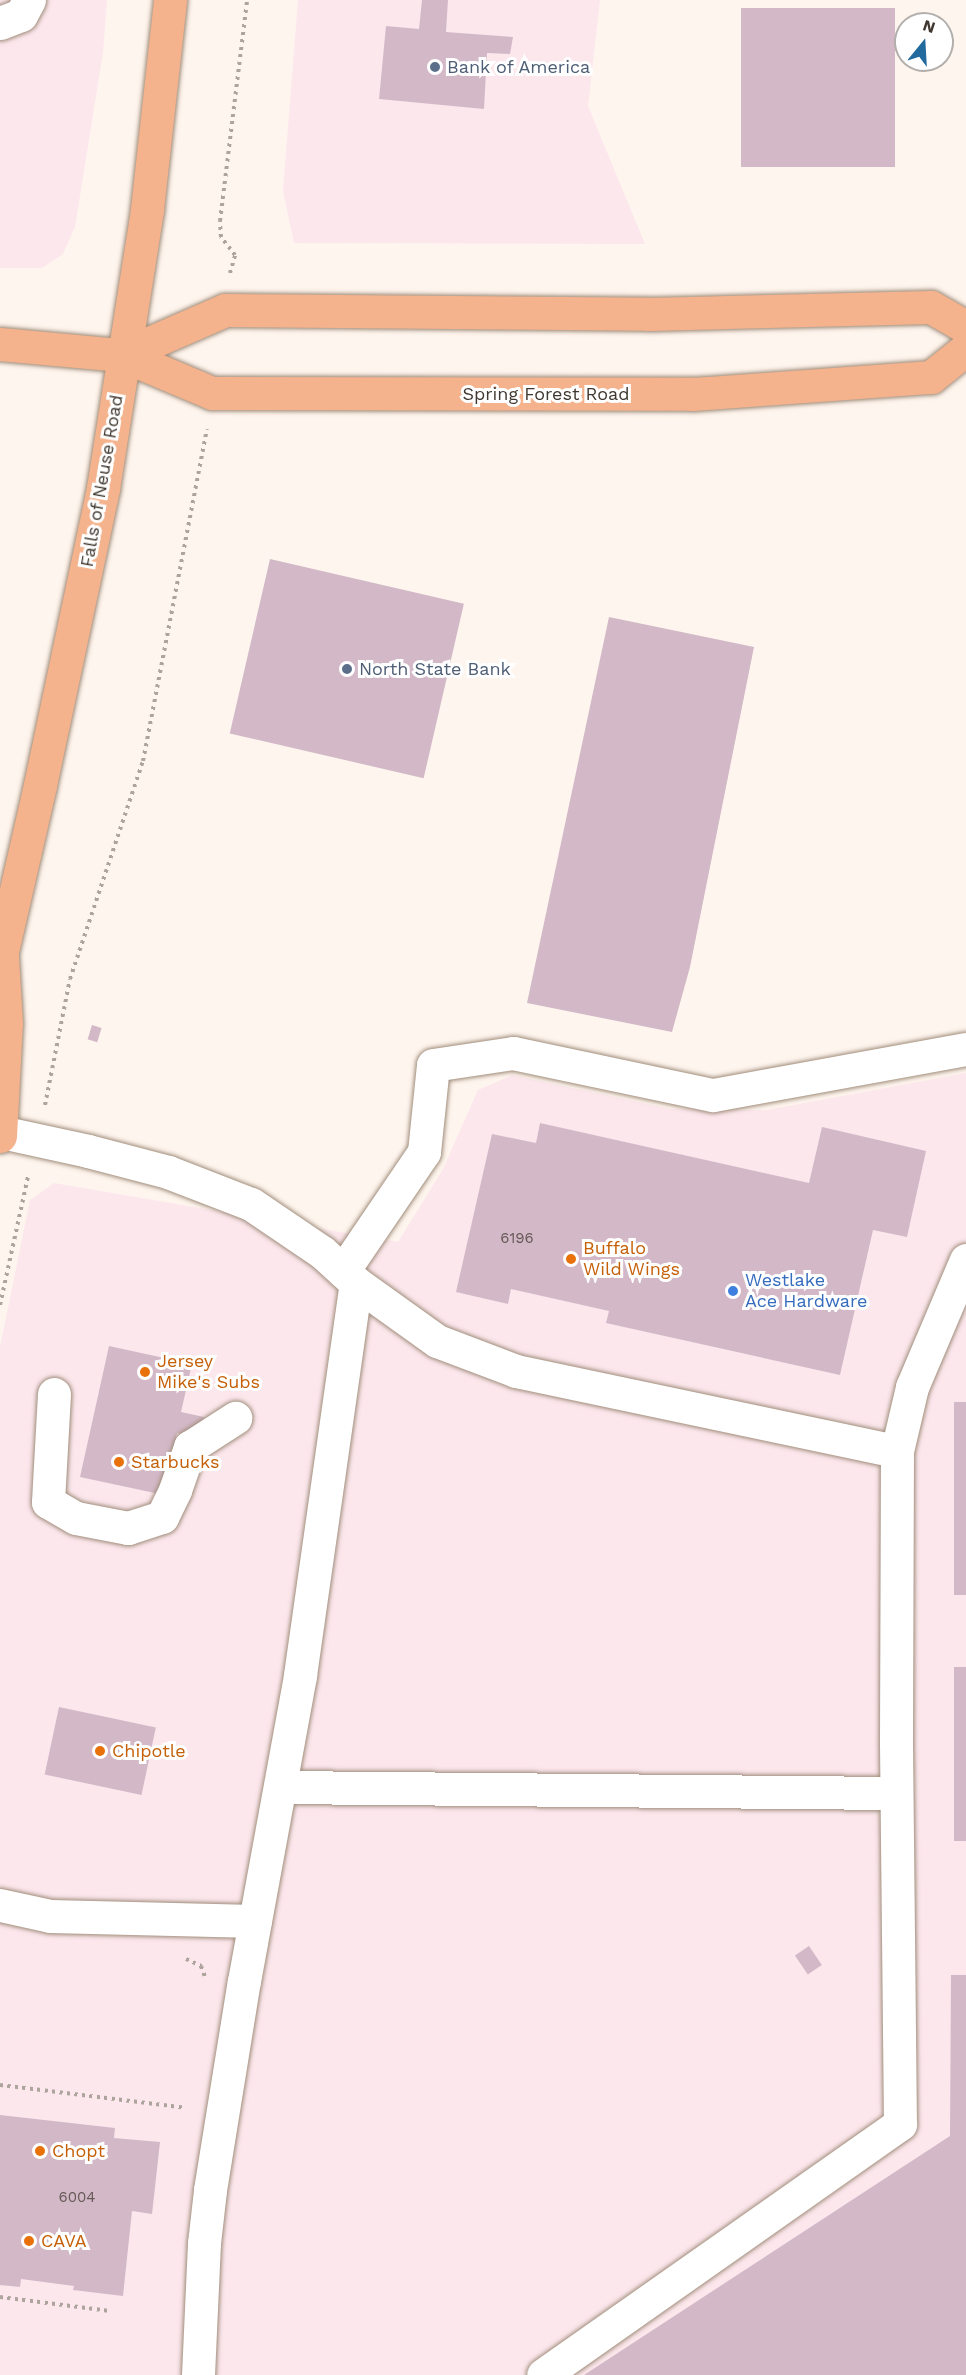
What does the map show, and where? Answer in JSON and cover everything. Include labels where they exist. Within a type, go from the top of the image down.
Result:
[{"type":"main road","name":"Falls of Neuse Road","points":[[1,1134],[6,1023],[1,959],[94,533],[147,208],[171,0]]},
{"type":"main road","name":"Spring Forest Road","points":[[122,355],[225,310],[650,314],[930,307],[966,327]]},
{"type":"main road","name":"Spring Forest Road","points":[[0,344],[122,355],[212,393],[693,394],[931,378],[966,349]]},
{"type":"lane","points":[[0,23],[21,15],[29,0]]},
{"type":"lane","points":[[198,2375],[204,2243],[210,2190],[303,1655],[349,1277],[424,1152],[433,1065],[513,1053],[713,1095],[966,1049]]},
{"type":"lane","points":[[1,1134],[88,1150],[168,1172],[251,1204],[322,1252],[349,1277],[437,1341],[516,1371],[897,1451]]},
{"type":"lane","points":[[543,2375],[900,2124],[896,1792],[897,1451],[912,1387],[966,1260]]},
{"type":"lane","points":[[54,1394],[48,1502],[76,1518],[128,1528],[162,1517],[175,1490],[190,1447],[235,1418]]},
{"type":"lane","points":[[280,1787],[896,1792]]},
{"type":"lane","points":[[0,1905],[50,1916],[255,1921]]},
{"type":"path","points":[[235,255],[221,237],[220,221],[247,0]]},
{"type":"path","points":[[48,1091],[70,979],[143,761],[194,504],[197,473],[204,449]]},
{"type":"path","points":[[0,1305],[24,1193]]},
{"type":"path","points":[[184,1958],[201,1966],[208,1985]]},
{"type":"path","points":[[0,2085],[193,2109]]},
{"type":"path","points":[[0,2297],[110,2312]]},
{"type":"shaded area","points":[[0,0],[107,0],[103,52],[75,227],[63,254],[42,268],[0,268]]},
{"type":"shaded area","points":[[298,0],[600,0],[588,106],[645,244],[294,243],[283,191]]},
{"type":"shaded area","points":[[966,1073],[966,2375],[0,2375],[0,1347],[30,1200],[54,1183],[398,1242],[443,1169],[478,1090],[512,1075],[671,1109],[767,1110]]},
{"type":"building","points":[[422,0],[448,0],[446,32],[513,37],[510,54],[487,53],[484,109],[379,99],[386,26],[419,29]]},
{"type":"building","points":[[741,8],[895,8],[895,167],[741,167]]},
{"type":"building","name":"North State Bank","points":[[270,559],[464,604],[424,778],[230,733]]},
{"type":"building","points":[[609,617],[754,647],[690,967],[672,1032],[527,1003]]},
{"type":"building","points":[[92,1025],[102,1028],[97,1042],[88,1039]]},
{"type":"building","points":[[540,1123],[809,1183],[822,1127],[926,1151],[907,1237],[873,1230],[840,1375],[606,1323],[609,1311],[511,1289],[508,1304],[456,1292],[492,1134],[536,1143]]},
{"type":"building","points":[[109,1346],[192,1364],[181,1412],[204,1417],[200,1437],[177,1433],[164,1495],[80,1477]]},
{"type":"building","points":[[954,1402],[966,1402],[966,1595],[954,1595]]},
{"type":"building","points":[[954,1667],[966,1667],[966,1841],[954,1841]]},
{"type":"building","name":"Chipotle","points":[[59,1707],[156,1728],[141,1795],[45,1774]]},
{"type":"building","points":[[809,1946],[822,1965],[808,1975],[795,1956]]},
{"type":"building","points":[[951,1975],[966,1975],[966,2375],[584,2375],[950,2136]]},
{"type":"building","points":[[0,2115],[115,2128],[114,2138],[160,2142],[152,2214],[132,2211],[123,2296],[73,2290],[74,2286],[21,2279],[20,2287],[0,2285]]},
{"type":"place","name":"Bank of America","points":[[435,67]]},
{"type":"place","name":"North State Bank","points":[[347,669]]},
{"type":"place","name":"Buffalo Wild Wings","points":[[571,1259]]},
{"type":"place","name":"Westlake Ace Hardware","points":[[733,1291]]},
{"type":"place","name":"Jersey Mike's Subs","points":[[145,1372]]},
{"type":"place","name":"Starbucks","points":[[119,1462]]},
{"type":"place","name":"Chipotle","points":[[100,1751]]},
{"type":"place","name":"Chopt","points":[[40,2151]]},
{"type":"place","name":"CAVA","points":[[29,2241]]}]
